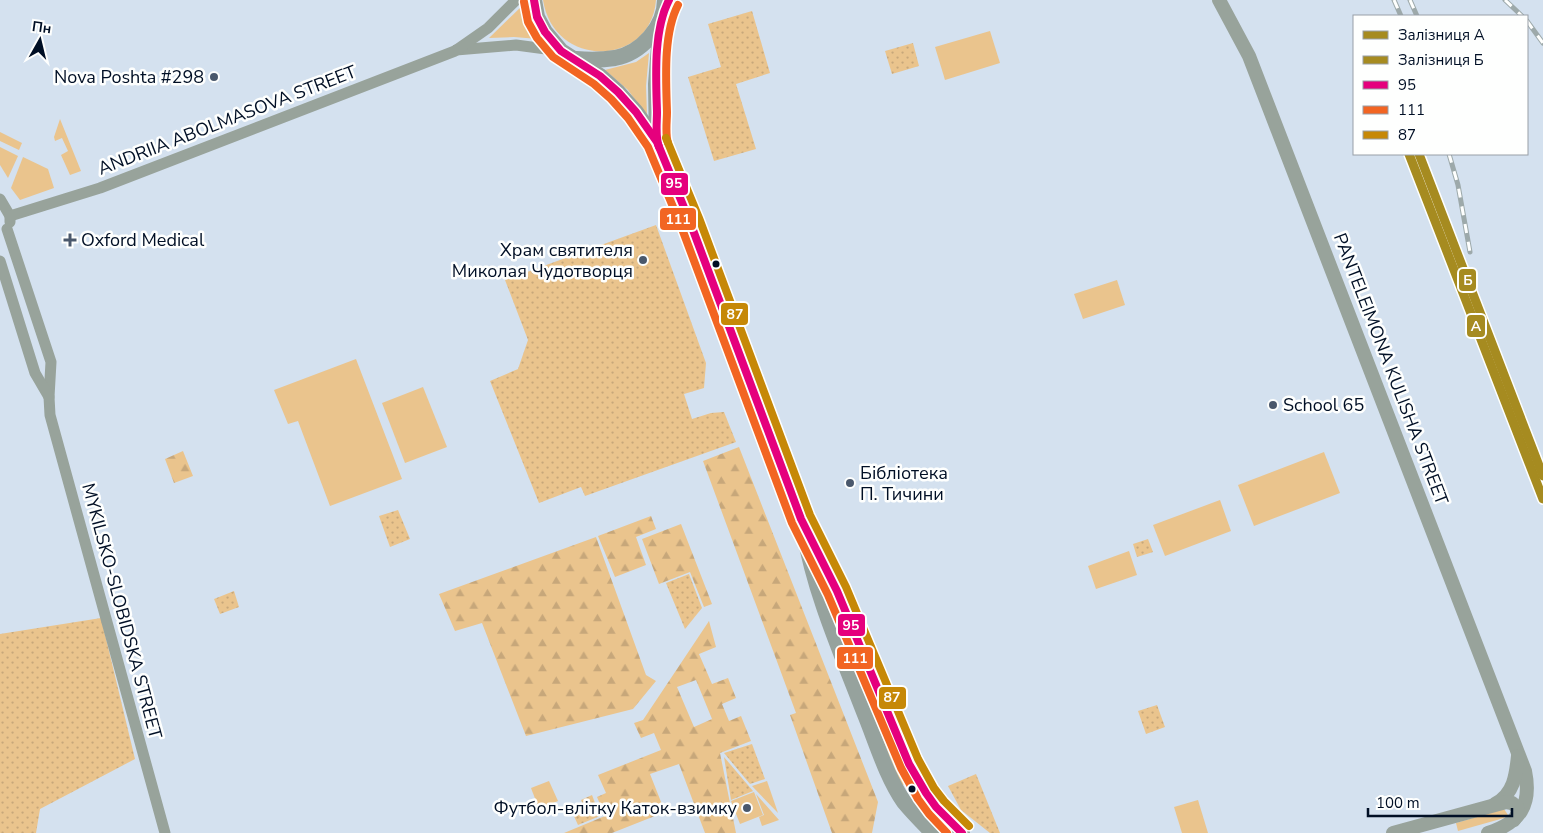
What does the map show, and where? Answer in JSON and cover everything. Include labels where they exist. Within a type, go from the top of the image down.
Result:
[{"type":"main road","points":[[534,0],[537,17],[545,32],[567,55],[600,76],[618,92],[636,112],[657,142],[693,230],[801,519],[809,559],[820,598],[882,757],[904,802],[933,833]]},
{"type":"main road","points":[[567,55],[597,60],[617,58],[637,48],[651,35],[665,6]]},
{"type":"main road","points":[[657,142],[656,84],[665,6]]},
{"type":"main road","points":[[801,519],[820,550],[838,590],[916,780],[935,808],[962,833]]},
{"type":"street","name":"ANDRIIA ABOLMASOVA STREET","points":[[10,216],[100,188],[455,51],[488,28],[516,0]]},
{"type":"street","name":"PANTELEIMONA KULISHA STREET","points":[[1218,0],[1249,56],[1525,771],[1527,793],[1521,813],[1514,822]]},
{"type":"street","name":"ANDRIIA ABOLMASOVA STREET","points":[[455,51],[516,45],[567,55]]},
{"type":"street","points":[[0,199],[10,216],[10,224],[3,230]]},
{"type":"street","name":"MYKILSKO-SLOBIDSKA STREET","points":[[3,230],[51,362],[50,415],[165,833]]},
{"type":"street","name":"MYKILSKO-SLOBIDSKA STREET","points":[[0,261],[35,372],[49,398]]},
{"type":"street","points":[[1492,806],[1501,801],[1513,785],[1518,755]]},
{"type":"street","points":[[1393,833],[1506,802],[1512,803],[1517,807],[1518,813],[1514,822],[1500,830],[1488,833]]},
{"type":"green space","points":[[543,0],[656,0],[650,22],[638,38],[621,48],[602,51],[582,48],[565,39],[551,23]]},
{"type":"green space","points":[[523,5],[529,24],[538,39],[514,37],[489,38]]},
{"type":"green space","points":[[752,11],[770,73],[736,84],[756,149],[714,161],[688,77],[721,67],[708,24]]},
{"type":"green space","points":[[990,31],[1000,63],[945,80],[935,47]]},
{"type":"green space","points":[[913,43],[919,66],[892,74],[885,51]]},
{"type":"green space","points":[[649,53],[646,86],[647,116],[628,90],[605,70],[636,62]]},
{"type":"green space","points":[[60,119],[81,171],[70,175],[61,155],[68,151],[62,138],[55,141],[54,137]]},
{"type":"green space","points":[[0,132],[22,143],[19,150],[0,141]]},
{"type":"green space","points":[[0,147],[18,156],[8,178],[0,165]]},
{"type":"green space","points":[[23,157],[48,169],[54,188],[20,200],[11,188]]},
{"type":"green space","points":[[656,225],[706,363],[704,388],[684,394],[692,419],[711,413],[724,412],[736,442],[585,496],[581,487],[539,503],[490,381],[518,369],[528,340],[505,280]]},
{"type":"green space","points":[[1117,280],[1125,305],[1083,319],[1074,294]]},
{"type":"green space","points":[[356,359],[402,479],[330,506],[298,421],[288,424],[274,390]]},
{"type":"green space","points":[[423,387],[447,447],[405,463],[382,403]]},
{"type":"green space","points":[[739,447],[878,802],[872,833],[832,833],[790,715],[796,713],[703,461]]},
{"type":"green space","points":[[183,451],[193,476],[174,483],[165,459]]},
{"type":"green space","points":[[1324,452],[1340,493],[1254,526],[1238,485]]},
{"type":"green space","points":[[1220,500],[1231,531],[1165,556],[1153,525]]},
{"type":"green space","points":[[398,510],[410,539],[390,547],[379,516]]},
{"type":"green space","points":[[651,516],[656,529],[636,537],[646,565],[615,577],[598,536]]},
{"type":"green space","points":[[681,524],[712,604],[704,607],[690,572],[659,584],[642,539]]},
{"type":"green space","points":[[596,537],[646,675],[656,681],[633,709],[526,736],[482,623],[455,631],[439,594]]},
{"type":"green space","points":[[1148,539],[1153,552],[1137,557],[1133,544]]},
{"type":"green space","points":[[1129,551],[1137,575],[1096,589],[1088,566]]},
{"type":"green space","points":[[689,574],[702,608],[685,629],[666,583]]},
{"type":"green space","points":[[825,583],[905,783],[902,786],[845,651]]},
{"type":"green space","points":[[234,591],[239,607],[220,614],[214,599]]},
{"type":"green space","points":[[101,618],[135,759],[40,809],[36,833],[0,833],[0,634]]},
{"type":"green space","points":[[709,621],[716,647],[699,654],[712,684],[728,678],[736,698],[722,704],[729,721],[741,716],[751,741],[720,753],[736,833],[705,833],[679,764],[650,774],[665,812],[612,833],[564,833],[605,816],[597,797],[606,793],[598,775],[661,750],[654,733],[641,738],[634,723],[643,720]],"holes":[[[696,680],[712,719],[694,727],[677,687]]]},
{"type":"green space","points":[[1157,705],[1165,727],[1146,734],[1138,711]]},
{"type":"green space","points":[[752,744],[765,779],[750,784],[724,753]]},
{"type":"green space","points":[[724,757],[753,791],[731,800]]},
{"type":"green space","points":[[976,774],[1000,833],[990,833],[961,810],[948,786]]},
{"type":"green space","points":[[549,781],[558,801],[539,809],[531,788]]},
{"type":"green space","points":[[767,781],[778,813],[752,786]]},
{"type":"green space","name":"Футбол-влітку Каток-взимку","points":[[754,792],[763,815],[740,824],[731,801]]},
{"type":"green space","points":[[756,794],[779,820],[762,826],[759,817],[764,815]]},
{"type":"green space","points":[[592,795],[600,816],[578,825],[573,814],[585,809],[581,800]]},
{"type":"green space","points":[[1198,800],[1208,833],[1182,833],[1174,807]]},
{"type":"green space","points":[[1504,809],[1508,815],[1504,818],[1458,831],[1456,823]]},
{"type":"railway","points":[[1394,0],[1401,15]]},
{"type":"railway","points":[[1410,0],[1417,15]]},
{"type":"railway","points":[[1505,0],[1521,15]]},
{"type":"railway","points":[[1528,22],[1543,43]]},
{"type":"railway","points":[[1449,155],[1458,185],[1470,252]]},
{"type":"rail line","name":"A","points":[[1409,155],[1543,499]]},
{"type":"rail line","name":"Б","points":[[1419,155],[1543,476]]},
{"type":"transit line","name":"95","points":[[534,0],[537,17],[545,32],[561,51],[600,76],[618,92],[636,112],[657,142],[690,222],[801,519],[837,591],[909,764],[936,807],[962,833]]},
{"type":"transit line","name":"95","points":[[659,147],[656,70],[658,40],[660,26],[669,0]]},
{"type":"transit line","name":"111","points":[[524,2],[528,22],[537,38],[553,57],[594,84],[611,99],[628,118],[648,147],[681,226],[792,523],[828,595],[901,768],[918,799],[947,833]]},
{"type":"transit line","name":"111","points":[[668,143],[666,132],[666,57],[670,29],[678,5]]},
{"type":"transit line","name":"87","points":[[666,138],[699,218],[810,515],[846,587],[918,759],[934,788],[969,826]]},
{"type":"place","name":"Nova Poshta #298","points":[[214,77]]},
{"type":"place","name":"Oxford Medical","points":[[70,240]]},
{"type":"place","name":"Храм святителя Миколая Чудотворця","points":[[643,260]]},
{"type":"place","name":"School 65","points":[[1273,405]]},
{"type":"place","name":"Бібліотека П. Тичини","points":[[850,483]]},
{"type":"place","name":"Футбол-влітку Каток-взимку","points":[[747,808]]}]
